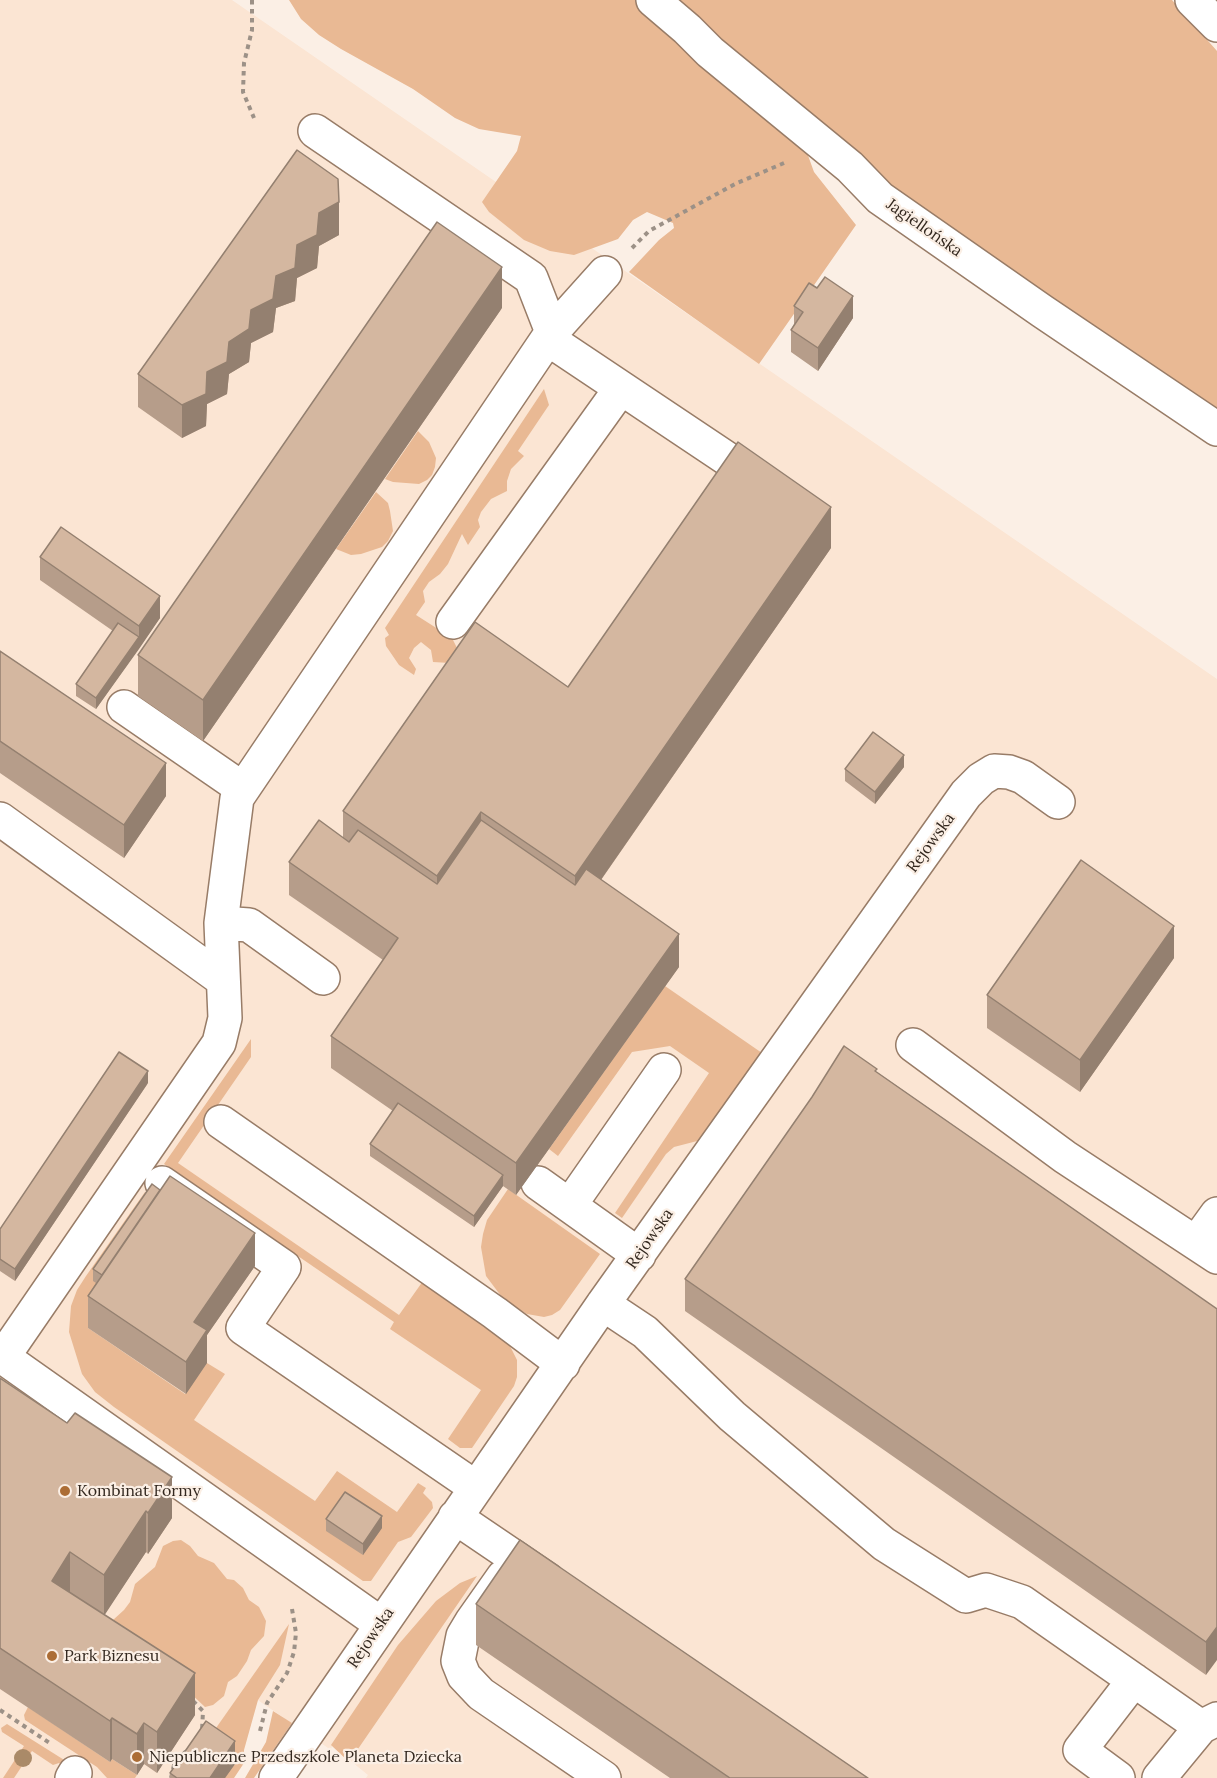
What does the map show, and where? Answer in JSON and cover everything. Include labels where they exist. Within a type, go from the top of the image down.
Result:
[{"type":"street","name":"Jagiellońska","points":[[653,0],[687,28],[710,52],[850,167],[880,198],[1217,429]]},
{"type":"street","points":[[1192,0],[1217,25]]},
{"type":"street","points":[[315,131],[531,278],[550,336],[621,388],[726,458]]},
{"type":"street","points":[[381,1624],[1,1356],[219,1043],[225,1018],[222,923],[237,798],[550,336],[605,273]]},
{"type":"street","points":[[453,622],[621,388]]},
{"type":"street","points":[[124,707],[243,789]]},
{"type":"street","name":"Rejowska","points":[[291,1772],[381,1624],[603,1304],[966,794],[981,779],[994,771],[1009,771],[1023,777],[1058,802]]},
{"type":"street","points":[[0,819],[223,980]]},
{"type":"street","points":[[222,923],[249,926],[323,978]]},
{"type":"street","points":[[913,1045],[1065,1157],[1206,1250],[1217,1214]]},
{"type":"street","points":[[570,1205],[664,1070]]},
{"type":"street","points":[[221,1122],[495,1313],[563,1364]]},
{"type":"street","points":[[162,1183],[284,1267],[243,1328],[476,1487]]},
{"type":"street","points":[[538,1183],[639,1255]]},
{"type":"street","points":[[603,1304],[645,1332],[732,1416],[884,1544],[966,1596],[986,1590],[1022,1602],[1134,1680],[1209,1723],[1159,1778]]},
{"type":"street","points":[[455,1517],[574,1599]]},
{"type":"street","points":[[516,1559],[463,1636],[458,1661],[464,1676],[481,1694],[604,1778]]},
{"type":"street","points":[[1118,1778],[1080,1750],[1134,1680]]},
{"type":"path","points":[[252,0],[252,30],[244,63],[243,92],[254,118]]},
{"type":"path","points":[[605,273],[649,231],[735,184],[772,169],[822,143]]},
{"type":"path","points":[[188,1698],[203,1711],[203,1723],[198,1736]]},
{"type":"path","points":[[171,1778],[174,1765],[188,1749]]},
{"type":"shaded area","points":[[0,0],[232,0],[1217,679],[1217,1778],[366,1778],[368,1775],[332,1746],[331,1750],[243,1690],[182,1778],[0,1778]]},
{"type":"shaded area","points":[[289,0],[636,0],[801,136],[814,172],[856,225],[759,364],[629,272],[659,240],[674,228],[673,223],[647,212],[633,220],[618,239],[574,255],[550,251],[524,240],[489,212],[482,202],[517,151],[521,136],[479,129],[455,118],[413,89],[319,35],[301,19]]},
{"type":"shaded area","points":[[670,0],[1172,0],[1217,51],[1217,415],[949,241]]},
{"type":"shaded area","points":[[544,389],[549,405],[518,451],[524,456],[511,469],[507,491],[491,499],[481,512],[478,520],[480,527],[468,545],[462,534],[448,564],[423,591],[425,602],[416,615],[452,638],[460,654],[450,663],[433,662],[431,650],[421,642],[414,648],[409,658],[416,669],[414,675],[399,665],[386,646],[385,638],[389,635],[385,628]]},
{"type":"shaded area","points":[[418,431],[429,442],[436,458],[432,475],[419,484],[393,482],[385,479]]},
{"type":"shaded area","points":[[376,492],[388,503],[390,511],[393,531],[388,541],[382,547],[361,554],[351,555],[336,549]]},
{"type":"shaded area","points":[[665,986],[762,1053],[701,1140],[674,1147],[666,1154],[622,1218],[615,1213],[709,1073],[670,1046],[632,1052],[558,1156],[549,1149]]},
{"type":"shaded area","points":[[251,1039],[251,1057],[178,1163],[399,1315],[423,1281],[510,1346],[517,1360],[517,1377],[514,1386],[472,1448],[460,1448],[448,1439],[481,1390],[390,1329],[394,1322],[164,1164]]},
{"type":"shaded area","points":[[508,1189],[600,1254],[560,1310],[552,1315],[544,1317],[527,1314],[504,1300],[486,1276],[481,1247],[483,1234],[487,1220]]},
{"type":"shaded area","points":[[145,1192],[151,1196],[93,1280],[112,1293],[88,1328],[185,1394],[207,1363],[225,1374],[194,1420],[315,1501],[337,1471],[397,1512],[418,1483],[426,1488],[423,1493],[432,1502],[433,1508],[411,1537],[398,1542],[371,1581],[363,1581],[114,1407],[95,1392],[82,1374],[69,1332],[71,1306],[86,1276]]},
{"type":"shaded area","points":[[181,1540],[198,1556],[214,1563],[227,1579],[234,1580],[243,1588],[249,1600],[259,1607],[266,1621],[264,1636],[251,1650],[237,1676],[228,1682],[224,1696],[213,1705],[205,1707],[113,1620],[130,1602],[135,1584],[155,1567],[163,1546]]},
{"type":"shaded area","points":[[477,1576],[349,1762],[331,1745],[398,1645],[436,1601],[460,1583]]},
{"type":"shaded area","points":[[289,1624],[280,1665],[258,1700],[244,1750],[244,1763],[234,1778],[225,1778],[209,1738]]},
{"type":"shaded area","points":[[28,1707],[110,1762],[112,1759],[137,1775],[135,1778],[107,1778],[97,1767],[25,1720],[24,1715]]},
{"type":"shaded area","points":[[273,1711],[292,1723],[254,1778],[245,1778],[266,1742]]},
{"type":"shaded area","points":[[7,1724],[69,1763],[69,1770],[59,1763],[53,1765],[32,1751],[14,1778],[3,1778],[24,1746],[2,1732],[1,1728]]},
{"type":"building","points":[[297,150],[338,179],[339,202],[319,213],[317,235],[297,245],[295,268],[276,276],[273,299],[251,310],[249,329],[229,342],[227,362],[207,372],[206,394],[182,405],[138,374]]},
{"type":"building","points":[[437,222],[502,267],[203,700],[138,655]]},
{"type":"building","points":[[825,277],[853,296],[818,348],[791,330],[803,312],[794,306],[809,283],[817,288]]},
{"type":"building","points":[[738,442],[831,507],[575,876],[481,812],[437,876],[343,811],[475,622],[568,687]]},
{"type":"building","points":[[61,527],[160,596],[139,626],[40,557]]},
{"type":"building","points":[[118,623],[139,637],[96,698],[76,684]]},
{"type":"building","points":[[0,651],[166,763],[124,825],[0,741]]},
{"type":"building","points":[[873,732],[904,755],[875,792],[845,769]]},
{"type":"building","points":[[319,820],[349,842],[358,830],[437,884],[481,820],[575,885],[586,869],[679,934],[516,1163],[331,1036],[398,938],[289,862]]},
{"type":"building","points":[[1081,860],[1174,926],[1080,1060],[987,995]]},
{"type":"building","points":[[844,1046],[877,1069],[875,1071],[1217,1309],[1217,1627],[1206,1642],[685,1279],[812,1097]]},
{"type":"building","points":[[119,1052],[148,1071],[15,1269],[0,1259],[0,1229]]},
{"type":"building","points":[[398,1103],[503,1175],[474,1216],[370,1144]]},
{"type":"building","points":[[170,1176],[255,1233],[194,1322],[207,1330],[186,1362],[88,1296]]},
{"type":"building","points":[[152,1184],[160,1190],[102,1275],[93,1269]]},
{"type":"building","points":[[0,1378],[67,1423],[75,1413],[172,1477],[148,1513],[146,1511],[104,1575],[70,1552],[52,1581],[195,1673],[157,1732],[144,1723],[137,1734],[112,1718],[110,1721],[0,1648]]},
{"type":"building","points":[[345,1492],[382,1516],[363,1544],[326,1519]]},
{"type":"building","points":[[520,1540],[868,1778],[730,1778],[476,1604]]},
{"type":"building","points":[[206,1721],[235,1741],[210,1778],[177,1778],[170,1773]]},
{"type":"place","name":"Kombinat Formy","points":[[65,1491]]},
{"type":"place","name":"Park Biznesu","points":[[52,1656]]},
{"type":"place","name":"Niepubliczne Przedszkole Planeta Dziecka","points":[[137,1757]]}]
